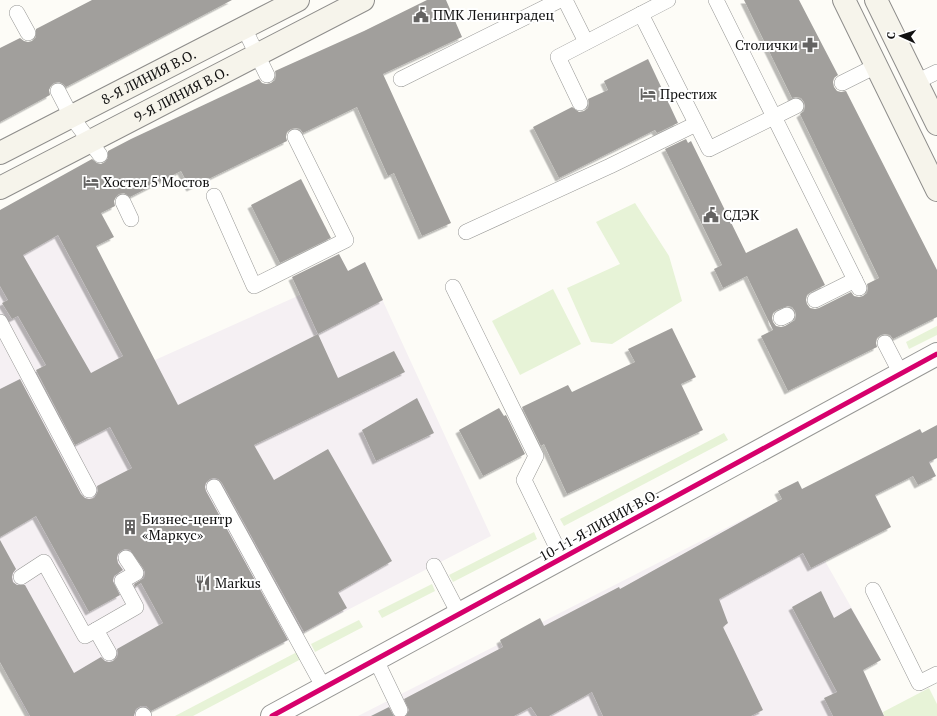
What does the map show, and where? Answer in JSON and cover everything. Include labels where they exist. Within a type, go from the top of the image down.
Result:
[{"type":"main road","name":"8-Я ЛИНИЯ В.О.","points":[[0,153],[298,0]]},
{"type":"main road","points":[[844,0],[937,190]]},
{"type":"main road","points":[[876,0],[937,124]]},
{"type":"main road","name":"9-Я ЛИНИЯ В.О.","points":[[0,188],[95,148],[257,55],[360,1]]},
{"type":"street","name":"10-11-Я ЛИНИИ В.О.","points":[[272,716],[296,710],[324,688],[937,354]]},
{"type":"lane","points":[[401,79],[560,0]]},
{"type":"lane","points":[[565,0],[586,42]]},
{"type":"lane","points":[[580,103],[558,57],[668,0]]},
{"type":"lane","points":[[716,0],[857,284],[815,300]]},
{"type":"lane","points":[[17,13],[28,33]]},
{"type":"lane","points":[[641,14],[709,149],[796,106]]},
{"type":"lane","points":[[244,28],[267,75]]},
{"type":"lane","points":[[842,83],[876,66]]},
{"type":"lane","points":[[916,82],[937,72]]},
{"type":"lane","points":[[58,91],[72,116],[95,148]]},
{"type":"lane","points":[[466,232],[608,160],[696,124]]},
{"type":"lane","points":[[214,196],[254,286],[346,240],[296,137]]},
{"type":"lane","points":[[122,202],[131,219]]},
{"type":"lane","points":[[453,287],[536,456],[524,480],[562,558]]},
{"type":"lane","points":[[0,322],[89,490]]},
{"type":"lane","points":[[886,343],[901,374]]},
{"type":"lane","points":[[214,487],[324,688]]},
{"type":"lane","points":[[20,577],[44,562],[84,636],[136,607],[122,581],[136,573],[126,558]]},
{"type":"lane","points":[[434,566],[459,614]]},
{"type":"lane","points":[[873,590],[919,683],[937,674]]},
{"type":"lane","points":[[96,630],[109,653]]},
{"type":"lane","points":[[376,660],[400,710]]},
{"type":"shaded area","points":[[0,213],[58,235],[132,372],[155,360],[300,295],[365,262],[491,536],[142,716],[28,716],[0,662]]},
{"type":"shaded area","points":[[920,429],[935,459],[930,463],[936,476],[918,485],[913,476],[875,495],[891,527],[825,561],[881,660],[863,670],[884,716],[358,716]]},
{"type":"green space","points":[[635,203],[669,256],[682,301],[612,344],[591,342],[567,288],[620,264],[596,222]]},
{"type":"green space","points":[[553,289],[581,344],[520,375],[492,321]]},
{"type":"green space","points":[[937,326],[937,335],[909,349],[906,342]]},
{"type":"green space","points":[[724,433],[728,440],[564,526],[560,519]]},
{"type":"green space","points":[[534,532],[537,539],[453,582],[449,575]]},
{"type":"green space","points":[[432,584],[435,591],[382,618],[378,611]]},
{"type":"green space","points":[[359,620],[363,627],[315,652],[311,644]]},
{"type":"green space","points":[[299,651],[303,658],[193,716],[175,716]]},
{"type":"green space","points":[[929,688],[937,704],[937,716],[884,716],[883,712]]},
{"type":"building","points":[[92,0],[232,0],[66,87],[59,82],[54,83],[49,90],[50,95],[0,122],[0,48],[20,38],[28,42],[32,41],[36,37],[36,29]]},
{"type":"building","points":[[427,0],[446,0],[462,37],[383,74],[451,223],[422,236],[394,173],[388,176],[357,107],[303,133],[300,129],[291,129],[287,132],[287,141],[190,188],[181,171],[130,197],[124,193],[119,194],[114,201],[115,206],[101,213],[114,237],[96,246],[178,405],[318,334],[338,378],[394,351],[405,372],[254,445],[274,480],[328,449],[392,561],[338,592],[347,608],[304,632],[222,483],[218,479],[210,479],[206,483],[206,491],[288,640],[151,711],[146,706],[141,706],[136,709],[134,716],[30,716],[0,662],[0,540],[16,569],[12,577],[13,582],[17,585],[25,585],[74,673],[101,657],[105,661],[113,661],[117,657],[117,649],[163,623],[141,583],[135,587],[134,584],[144,578],[145,572],[130,550],[125,549],[121,551],[117,558],[118,563],[123,570],[114,576],[113,581],[120,595],[89,612],[36,516],[0,537],[0,389],[20,379],[81,494],[85,498],[94,498],[98,491],[97,486],[132,468],[110,427],[75,445],[36,370],[46,365],[18,316],[12,319],[2,303],[8,300],[0,286],[0,210],[92,159],[101,164],[105,162],[108,158],[108,151],[131,139],[259,79],[262,83],[271,83],[275,80],[275,71],[364,31]],"holes":[[[58,235],[123,356],[91,373],[23,255]]]},
{"type":"building","points":[[744,0],[799,0],[838,75],[834,78],[834,87],[837,91],[846,91],[937,270],[937,317],[893,339],[890,335],[881,335],[877,338],[877,347],[788,391],[761,336],[773,330],[747,276],[723,288],[714,269],[722,265],[665,149],[686,139],[688,143],[691,141],[746,253],[797,228],[825,285],[807,295],[806,300],[810,308],[819,308],[851,292],[854,296],[863,296],[867,293],[867,284],[879,278],[800,114],[804,111],[804,102],[801,98],[792,98]],"holes":[[[788,306],[792,307],[796,315],[795,320],[785,326],[776,326],[772,318],[773,313]]]},
{"type":"building","points":[[648,59],[678,123],[657,133],[655,130],[559,178],[533,127],[572,107],[579,112],[584,111],[588,108],[588,99],[608,90],[604,81]]},
{"type":"building","points":[[301,179],[331,238],[280,263],[251,205]]},
{"type":"building","points":[[339,254],[348,271],[365,262],[383,300],[318,334],[292,277]]},
{"type":"building","points":[[672,328],[696,377],[681,384],[703,430],[567,494],[544,444],[541,446],[522,407],[568,385],[572,392],[635,362],[628,349]]},
{"type":"building","points":[[417,398],[434,433],[376,461],[362,430]]},
{"type":"building","points":[[499,408],[504,416],[506,415],[525,454],[483,476],[459,430]]},
{"type":"building","points":[[937,425],[937,458],[929,462],[936,476],[918,485],[913,476],[875,495],[891,527],[811,568],[803,553],[719,599],[728,623],[723,627],[763,710],[751,716],[603,716],[592,692],[549,716],[537,716],[531,707],[514,716],[406,716],[409,710],[404,699],[503,647],[500,640],[529,624],[540,618],[544,626],[619,587],[620,589],[782,499],[778,491],[798,481],[802,489],[920,429],[922,433]]},
{"type":"building","points":[[821,591],[834,618],[851,608],[881,660],[863,670],[884,716],[833,716],[824,698],[837,692],[792,607]]},
{"type":"building","points":[[389,707],[394,716],[371,716]]},
{"type":"cycle path","points":[[272,716],[937,354]]},
{"type":"place","name":"ПМК Ленинградец","points":[[421,15]]},
{"type":"place","name":"Столички","points":[[810,45]]},
{"type":"place","name":"Престиж","points":[[648,94]]},
{"type":"place","name":"Хостел 5 Мостов","points":[[91,182]]},
{"type":"place","name":"СДЭК","points":[[711,215]]},
{"type":"place","name":"Бизнес-центр «Маркус»","points":[[130,527]]},
{"type":"place","name":"Markus","points":[[203,583]]}]
